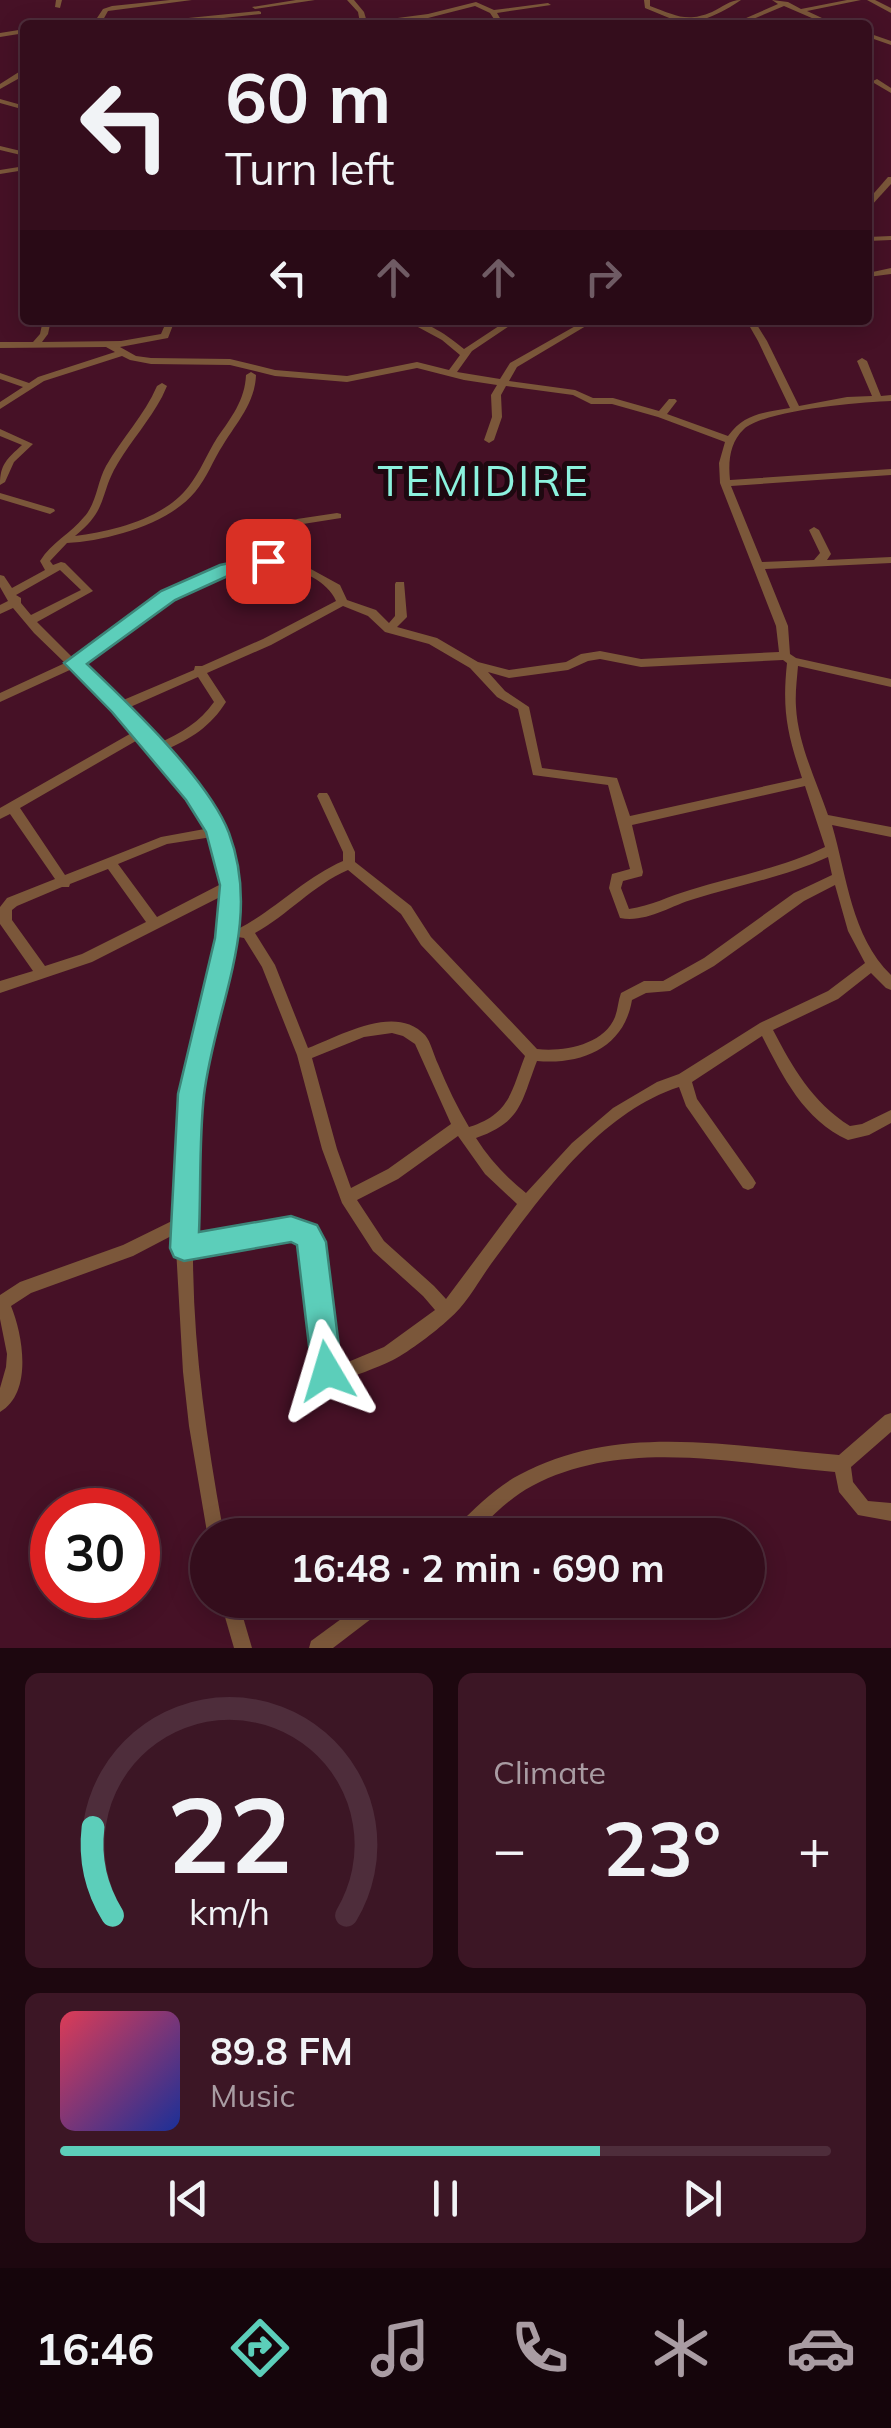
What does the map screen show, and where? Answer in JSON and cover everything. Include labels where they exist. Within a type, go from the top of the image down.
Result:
[{"type":"street","points":[[93,20],[112,8],[190,0],[191,19]]},
{"type":"street","points":[[225,20],[256,6],[312,0]]},
{"type":"street","points":[[647,0],[647,6],[681,20]]},
{"type":"street","points":[[693,20],[714,14],[738,0]]},
{"type":"street","points":[[776,0],[823,20]]},
{"type":"street","points":[[802,10],[858,0]]},
{"type":"street","points":[[870,0],[891,11]]},
{"type":"street","points":[[745,20],[786,3]]},
{"type":"street","points":[[413,20],[473,4],[493,12],[548,6]]},
{"type":"street","points":[[493,12],[498,20]]},
{"type":"street","points":[[435,14],[439,20]]},
{"type":"street","points":[[182,20],[201,20]]},
{"type":"street","points":[[891,79],[876,81],[891,90]]},
{"type":"street","points":[[36,344],[46,325]]},
{"type":"street","points":[[0,345],[108,344],[165,336],[169,325]]},
{"type":"street","points":[[419,325],[464,353]]},
{"type":"street","points":[[496,325],[500,328]]},
{"type":"street","points":[[450,374],[464,353],[505,325]]},
{"type":"street","points":[[489,440],[497,417],[496,395],[519,361],[583,325]]},
{"type":"street","points":[[754,325],[795,408]]},
{"type":"street","points":[[108,344],[121,353],[150,360],[230,362],[298,376],[347,378],[417,366],[575,394],[591,402],[613,401],[729,440]]},
{"type":"street","points":[[0,406],[29,386],[71,367],[121,353]]},
{"type":"street","points":[[862,361],[876,398]]},
{"type":"street","points":[[62,540],[86,541],[122,530],[190,492],[234,423],[251,387],[251,375]]},
{"type":"street","points":[[0,376],[29,386]]},
{"type":"street","points":[[53,568],[47,567],[45,561],[62,540],[93,514],[100,486],[152,413],[162,386]]},
{"type":"street","points":[[891,398],[795,408],[752,418],[741,424],[729,440],[723,466],[726,483],[782,626],[789,658],[791,721],[808,781],[824,819],[838,878],[870,966],[891,984]]},
{"type":"street","points":[[661,415],[672,400]]},
{"type":"street","points":[[0,432],[28,445],[10,461],[0,482]]},
{"type":"street","points":[[726,483],[891,472]]},
{"type":"street","points":[[0,496],[50,511]]},
{"type":"street","points":[[268,561],[269,534],[300,522],[338,516]]},
{"type":"street","points":[[814,530],[826,554],[816,563]]},
{"type":"street","points":[[759,566],[891,560]]},
{"type":"street","points":[[0,698],[74,663],[168,595],[227,569],[283,561],[336,587],[342,602],[372,613],[389,630],[434,641],[474,665],[501,694],[523,707],[537,772],[613,781],[638,872],[614,881],[622,910],[629,914],[748,881],[831,850]]},
{"type":"street","points":[[0,610],[61,565],[88,591],[32,620]]},
{"type":"street","points":[[0,578],[32,620],[120,707],[194,794],[217,831],[232,885],[227,938],[191,1094],[184,1248],[190,1353],[213,1518]]},
{"type":"street","points":[[389,630],[401,616],[400,584]]},
{"type":"street","points":[[120,707],[267,642],[342,602]]},
{"type":"street","points":[[474,665],[518,675],[530,669],[568,666],[600,655],[640,663],[789,658],[891,683]]},
{"type":"street","points":[[157,749],[206,721],[220,702],[199,669]]},
{"type":"street","points":[[64,883],[7,811],[142,732]]},
{"type":"street","points":[[625,822],[808,781]]},
{"type":"street","points":[[323,796],[349,852],[349,864]]},
{"type":"street","points":[[824,819],[891,832]]},
{"type":"street","points":[[42,973],[3,923],[6,908],[12,902],[165,840],[217,831]]},
{"type":"street","points":[[112,864],[156,926]]},
{"type":"street","points":[[227,938],[247,931],[349,864]]},
{"type":"street","points":[[349,864],[406,910],[426,941],[533,1055],[571,1054],[592,1046],[612,1032],[622,1018],[626,997],[634,990],[664,987],[710,962],[799,897],[838,878]]},
{"type":"street","points":[[0,987],[87,958],[232,885]]},
{"type":"street","points":[[247,931],[268,965],[304,1055],[346,1198],[372,1240],[436,1297],[446,1312]]},
{"type":"street","points":[[184,1248],[291,1229],[307,1235],[312,1242],[327,1371],[336,1375],[390,1353],[446,1312],[527,1204],[584,1138],[648,1094],[684,1079],[765,1028],[833,995],[870,966]]},
{"type":"street","points":[[304,1055],[380,1026],[410,1031],[420,1040],[462,1132],[502,1184],[527,1204]]},
{"type":"street","points":[[765,1028],[792,1080],[820,1117],[848,1133],[864,1130],[891,1116]]},
{"type":"street","points":[[346,1198],[462,1132],[488,1127],[507,1114],[522,1092],[523,1076],[533,1055]]},
{"type":"street","points":[[684,1079],[691,1102],[748,1183]]},
{"type":"street","points":[[0,1404],[8,1394],[15,1363],[14,1328],[1,1304],[26,1287],[127,1251],[186,1221]]},
{"type":"street","points":[[480,1518],[522,1482],[606,1453],[670,1446],[771,1460],[842,1464],[891,1421]]},
{"type":"street","points":[[842,1464],[845,1486],[864,1509],[891,1512]]},
{"type":"street","points":[[235,1618],[243,1648]]},
{"type":"street","points":[[318,1648],[358,1618]]},
{"type":"district","name":"TEMIDIRE","points":[[484,481]]},
{"type":"route","points":[[268,561],[227,569],[168,595],[74,663],[120,707],[194,794],[217,831],[232,885],[227,938],[191,1094],[184,1248],[291,1229],[307,1235],[312,1242],[327,1371]]}]
